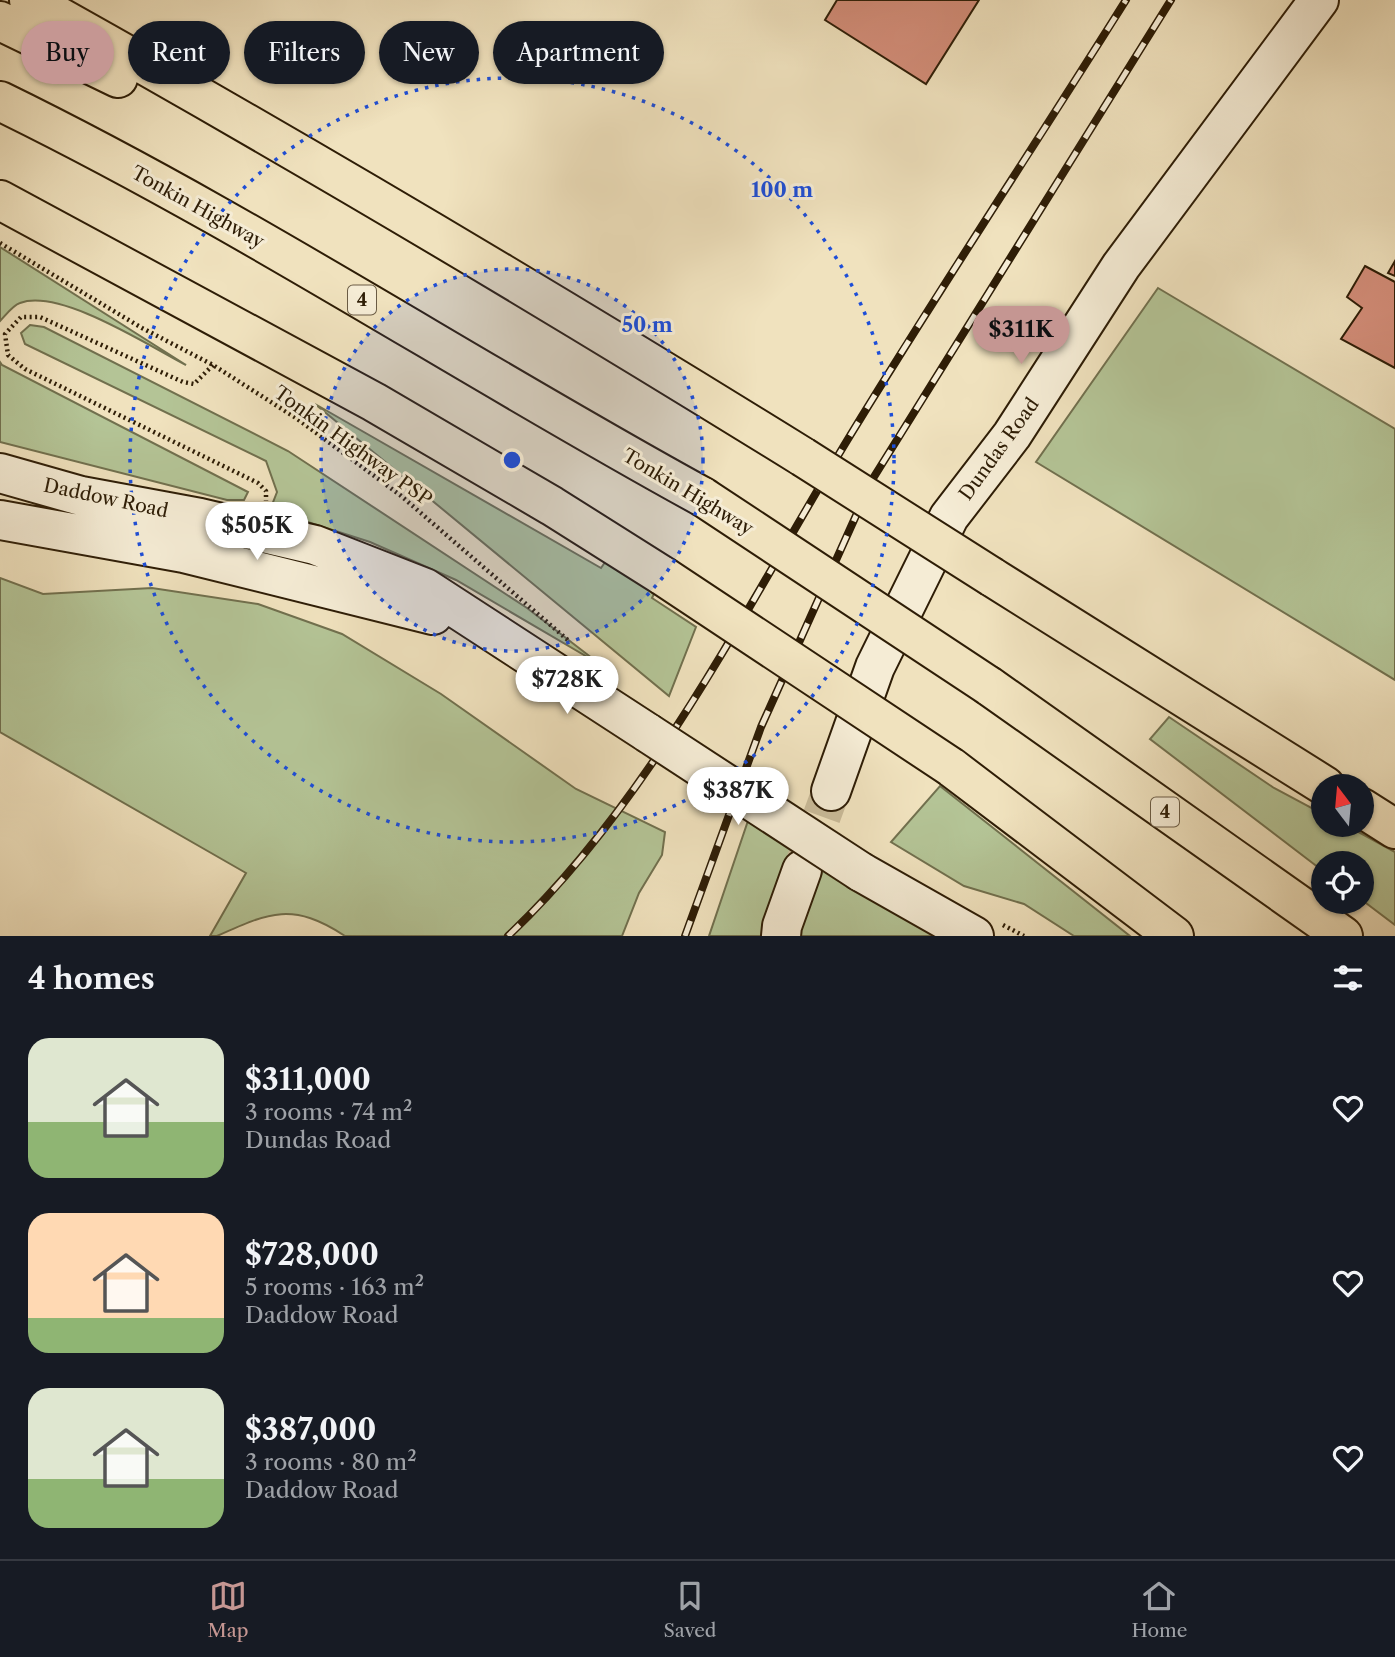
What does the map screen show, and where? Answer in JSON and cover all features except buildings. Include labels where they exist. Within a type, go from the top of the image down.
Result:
[{"type":"highway","points":[[29,0],[50,21]]},
{"type":"highway","points":[[0,19],[21,24]]},
{"type":"highway","points":[[114,63],[576,316],[1311,777]]},
{"type":"highway","name":"Tonkin Highway","points":[[8,105],[239,229],[579,429],[703,497],[989,686],[1343,936]]},
{"type":"highway","points":[[0,200],[374,402],[552,506],[663,576],[951,767],[1174,936]]},
{"type":"highway","points":[[1374,816],[1395,829]]},
{"type":"main road","points":[[0,19],[12,0]]},
{"type":"main road","name":"Dundas Road","points":[[831,791],[875,667],[949,517],[1012,435],[1121,266],[1319,0]]},
{"type":"main road","name":"Daddow Road","points":[[0,473],[81,496],[200,518],[315,545],[425,588],[861,872],[974,936]]},
{"type":"main road","name":"Daddow Road","points":[[0,520],[184,553],[320,585],[422,611],[520,649]]},
{"type":"main road","points":[[781,936],[802,870]]},
{"type":"path","name":"Tonkin Highway PSP","points":[[0,243],[142,328],[213,366],[296,418],[400,495],[580,649]]},
{"type":"path","points":[[213,366],[194,384],[183,383],[40,317],[21,317],[5,334],[8,355],[25,369],[258,483],[265,492],[266,502],[258,510]]},
{"type":"green space","points":[[0,247],[186,365],[104,321],[58,304],[37,301],[20,303],[0,321]]},
{"type":"green space","points":[[1158,288],[1395,429],[1395,680],[1036,462]]},
{"type":"green space","points":[[30,325],[44,327],[288,451],[527,608],[601,665],[456,580],[370,542],[270,510],[277,492],[266,461],[25,344],[21,333]]},
{"type":"green space","points":[[0,362],[248,492],[244,500],[227,500],[0,442]]},
{"type":"green space","points":[[315,404],[601,568],[608,558],[659,584],[652,598],[696,627],[669,696]]},
{"type":"green space","points":[[0,578],[43,594],[152,588],[258,604],[342,634],[441,694],[576,789],[665,832],[662,855],[639,893],[622,936],[345,936],[311,918],[281,914],[267,916],[217,936],[210,936],[246,873],[0,732]]},
{"type":"green space","points":[[1169,717],[1274,788],[1311,808],[1311,837],[1368,837],[1395,852],[1395,925],[1374,909],[1374,851],[1311,851],[1311,862],[1150,739]]},
{"type":"green space","points":[[940,786],[1130,936],[1074,936],[1024,904],[964,886],[891,842]]},
{"type":"green space","points":[[754,803],[974,936],[709,936]]},
{"type":"tunnel","points":[[802,870],[831,791]]},
{"type":"railway","points":[[508,936],[560,882],[608,825],[694,700],[848,439],[1126,0]]},
{"type":"railway","points":[[685,936],[761,727],[872,480],[1171,0]]}]
